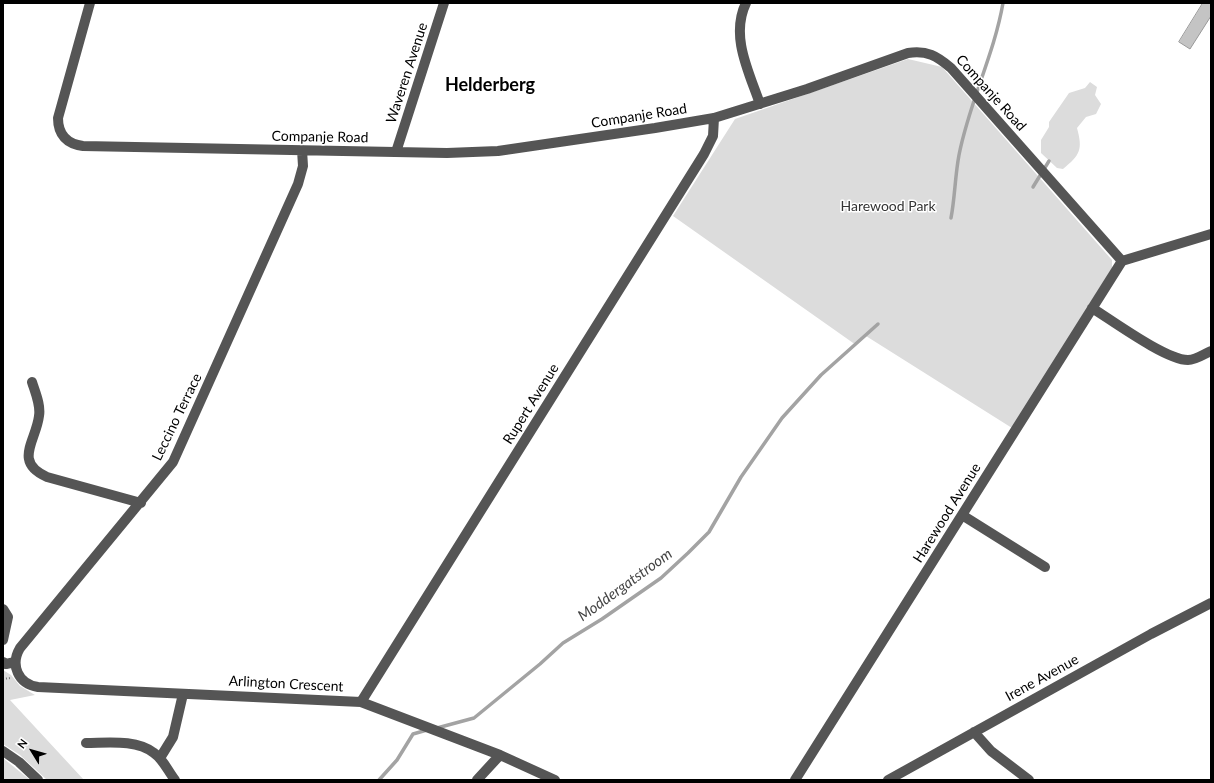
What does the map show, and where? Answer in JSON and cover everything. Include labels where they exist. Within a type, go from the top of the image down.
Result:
[{"type":"street","name":"Companje Road","points":[[90,3],[58,118],[58,127],[62,136],[74,144],[83,146],[396,152],[498,152],[714,118],[760,104],[908,53],[920,51],[931,53],[951,68],[1122,261]]},
{"type":"street","name":"Waveren Avenue","points":[[396,152],[444,3]]},
{"type":"street","points":[[746,3],[740,20],[739,34],[741,46],[760,104]]},
{"type":"street","name":"Rupert Avenue","points":[[360,702],[704,154],[713,136],[714,118]]},
{"type":"street","name":"Leccino Terrace","points":[[15,662],[20,648],[141,503],[173,462],[298,184],[303,166],[302,150]]},
{"type":"street","points":[[1122,261],[1211,234]]},
{"type":"street","name":"Harewood Avenue","points":[[795,780],[1122,261]]},
{"type":"street","points":[[1092,308],[1159,350],[1183,359],[1196,358],[1211,351]]},
{"type":"street","points":[[32,382],[40,409],[28,453],[30,465],[35,471],[47,477],[141,503]]},
{"type":"street","points":[[962,515],[1045,567]]},
{"type":"street","name":"Irene Avenue","points":[[888,780],[1211,603]]},
{"type":"street","points":[[3,609],[8,617],[3,640]]},
{"type":"street","points":[[3,662],[6,664],[15,662]]},
{"type":"street","name":"Arlington Crescent","points":[[15,662],[19,676],[25,682],[34,686],[360,702],[500,755],[554,780]]},
{"type":"street","points":[[160,758],[172,737],[183,694]]},
{"type":"street","points":[[974,732],[987,748],[1029,780]]},
{"type":"street","points":[[86,743],[138,746],[153,752],[160,758],[175,780]]},
{"type":"street","points":[[3,751],[19,762],[38,780]]},
{"type":"street","points":[[477,780],[500,755]]},
{"type":"green space","name":"Harewood Park","points":[[908,59],[942,67],[1112,260],[1112,268],[1012,428],[866,336],[856,345],[673,216],[735,119]]},
{"type":"green space","points":[[1090,82],[1097,87],[1095,95],[1101,104],[1096,114],[1086,117],[1077,128],[1080,142],[1079,152],[1063,169],[1057,168],[1041,153],[1041,140],[1049,127],[1049,122],[1069,93],[1085,88]]},
{"type":"green space","points":[[3,670],[11,675],[20,686],[35,695],[10,700],[84,780],[47,780],[20,755],[3,744]]},
{"type":"green space","points":[[3,758],[30,780],[3,780]]},
{"type":"building","points":[[1203,3],[1211,3],[1211,16],[1190,49],[1179,42]]},
{"type":"waterway","points":[[951,218],[959,155],[963,136],[994,41],[1003,3]]},
{"type":"waterway","points":[[1033,187],[1049,161]]},
{"type":"waterway","name":"Moddergatstroom","points":[[437,728],[474,718],[540,664],[563,643],[602,619],[661,578],[709,532],[741,477],[782,418],[821,375],[878,324]]},
{"type":"waterway","name":"Moddergatstroom","points":[[379,780],[397,760],[413,734],[427,730]]},
{"type":"district","name":"Helderberg","points":[[490,85]]}]
